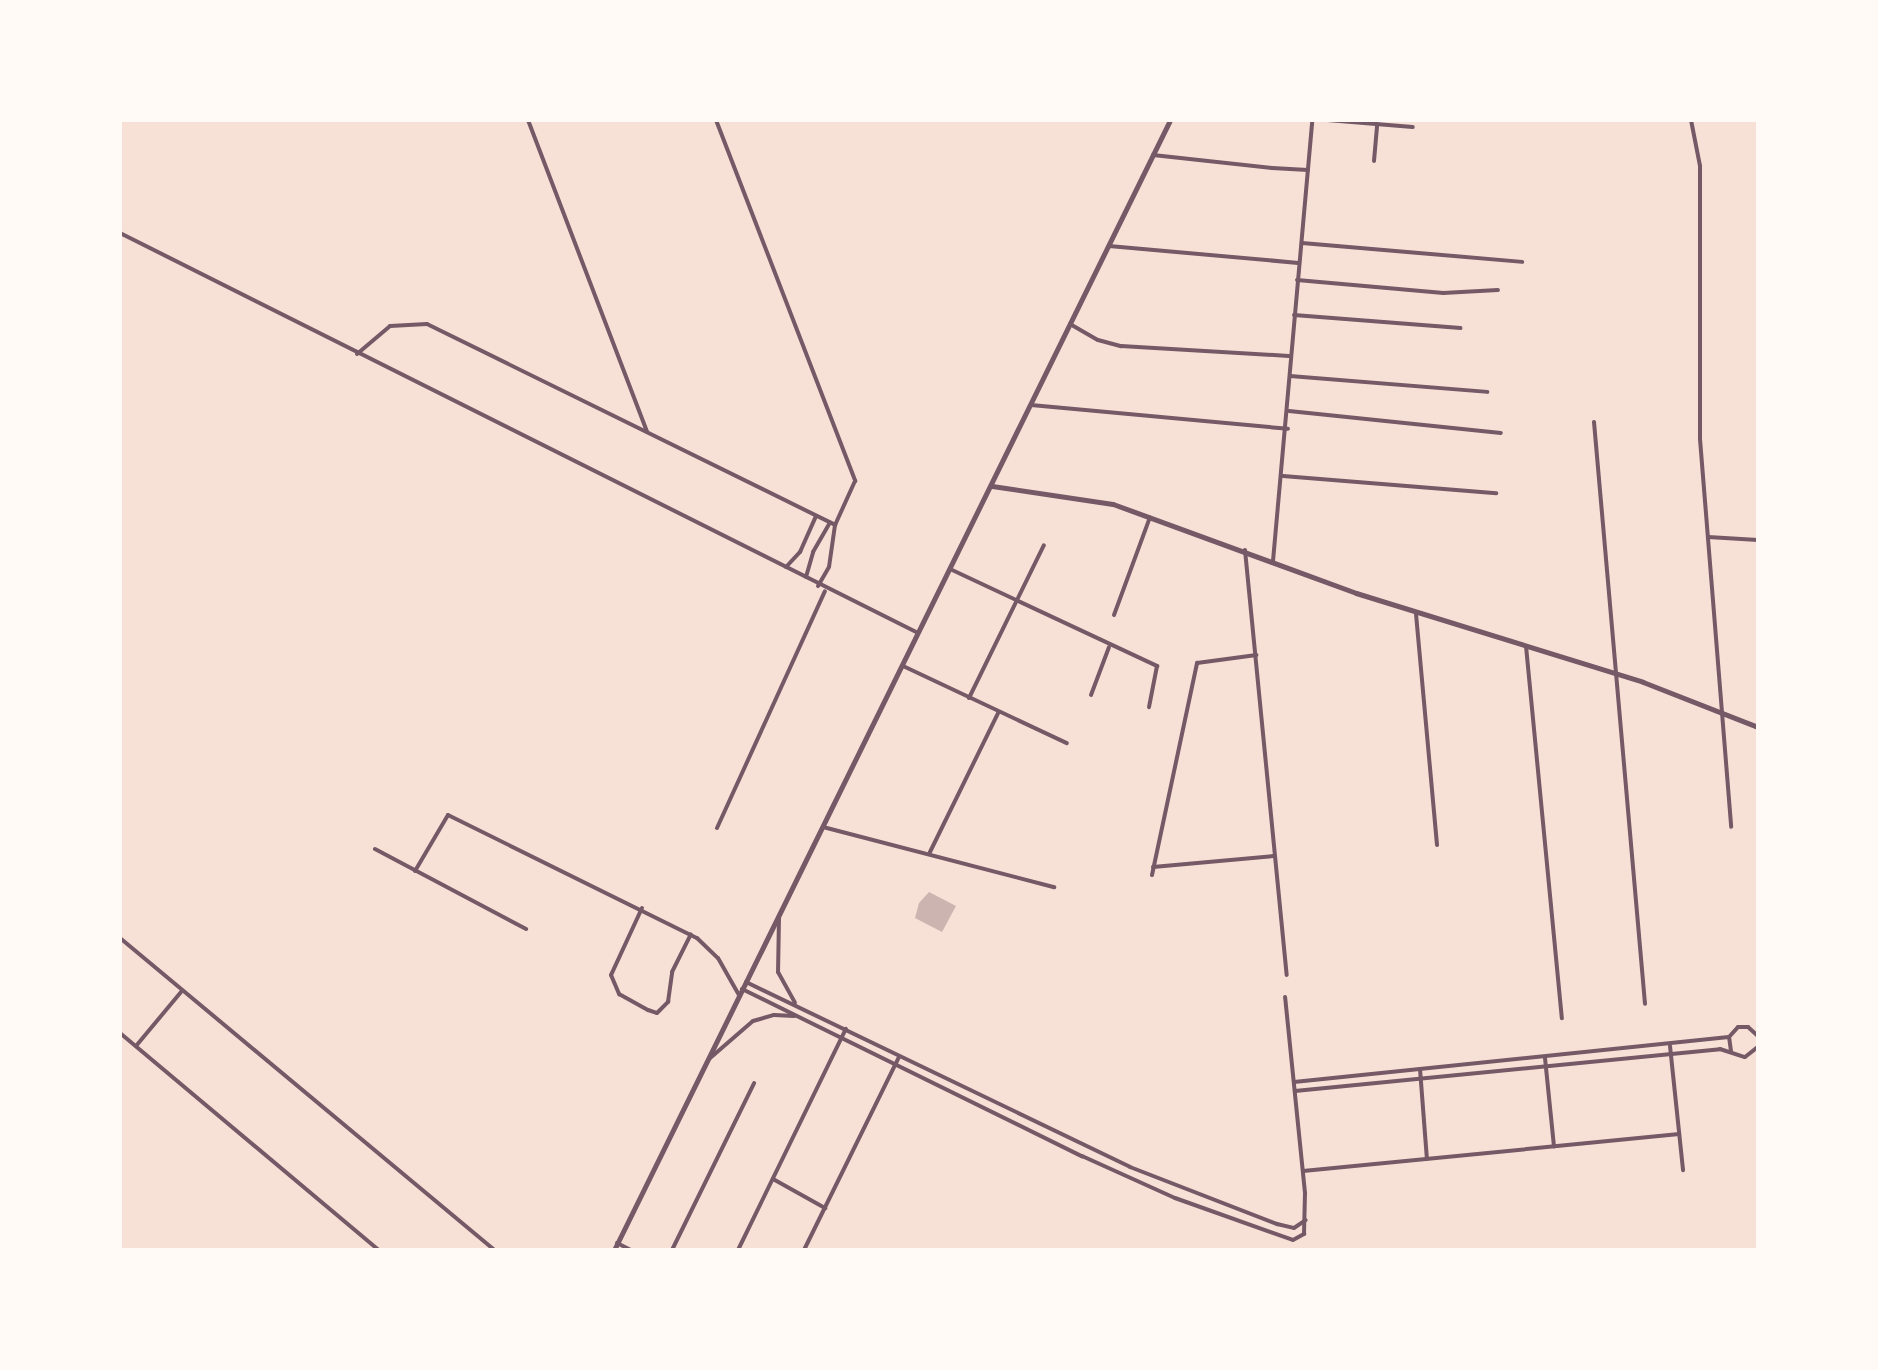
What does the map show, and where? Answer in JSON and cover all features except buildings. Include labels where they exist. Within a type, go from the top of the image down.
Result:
[{"type":"street","points":[[528,120],[647,432]]},
{"type":"street","points":[[716,120],[855,481],[813,552],[806,580]]},
{"type":"street","points":[[631,1250],[615,1247],[1170,120]]},
{"type":"street","points":[[1273,561],[1288,429],[1312,120]]},
{"type":"street","points":[[1327,120],[1414,127]]},
{"type":"street","points":[[1691,120],[1700,166],[1700,439],[1731,827]]},
{"type":"street","points":[[1374,162],[1377,124]]},
{"type":"street","points":[[1153,155],[1308,170]]},
{"type":"street","points":[[120,233],[919,634]]},
{"type":"street","points":[[1300,243],[1522,262]]},
{"type":"street","points":[[1109,246],[1298,262]]},
{"type":"street","points":[[1297,280],[1445,294],[1498,290]]},
{"type":"street","points":[[1294,316],[1460,328]]},
{"type":"street","points":[[357,354],[390,326],[427,324],[833,524]]},
{"type":"street","points":[[1070,324],[1122,346],[1291,356]]},
{"type":"street","points":[[1290,376],[1486,392]]},
{"type":"street","points":[[1031,405],[1288,429]]},
{"type":"street","points":[[1289,411],[1501,433]]},
{"type":"street","points":[[1594,422],[1645,1004]]},
{"type":"street","points":[[1283,476],[1496,493]]},
{"type":"street","points":[[992,486],[1095,499],[1416,614],[1614,673],[1758,727]]},
{"type":"street","points":[[784,569],[800,552],[816,516]]},
{"type":"street","points":[[1114,615],[1150,518]]},
{"type":"street","points":[[818,586],[829,566],[833,524]]},
{"type":"street","points":[[1708,537],[1758,540]]},
{"type":"street","points":[[969,698],[1044,545]]},
{"type":"street","points":[[1246,550],[1287,975]]},
{"type":"street","points":[[950,569],[1159,668],[1149,707]]},
{"type":"street","points":[[718,828],[826,590]]},
{"type":"street","points":[[1416,614],[1437,846]]},
{"type":"street","points":[[1526,646],[1562,1018]]},
{"type":"street","points":[[1092,694],[1109,647]]},
{"type":"street","points":[[1152,875],[1197,663],[1256,655]]},
{"type":"street","points":[[902,666],[1067,744]]},
{"type":"street","points":[[930,852],[998,713]]},
{"type":"street","points":[[415,871],[448,815],[690,934],[712,950],[742,989],[1082,1156],[1218,1214],[1293,1240],[1304,1234],[1306,1220],[1285,996]]},
{"type":"street","points":[[823,827],[1054,887]]},
{"type":"street","points":[[375,848],[526,929]]},
{"type":"street","points":[[1153,867],[1275,856]]},
{"type":"street","points":[[642,908],[611,975],[619,994],[648,1010],[657,1013],[668,1002],[672,972],[690,934]]},
{"type":"street","points":[[779,915],[778,972],[798,1006]]},
{"type":"street","points":[[120,938],[494,1250]]},
{"type":"street","points":[[742,989],[798,1006],[1164,1181],[1277,1224],[1294,1228],[1306,1220]]},
{"type":"street","points":[[136,1046],[182,990]]},
{"type":"street","points":[[705,1063],[753,1022],[774,1015],[798,1017]]},
{"type":"street","points":[[1294,1082],[1670,1046],[1729,1037],[1743,1026],[1758,1036]]},
{"type":"street","points":[[738,1250],[846,1029]]},
{"type":"street","points":[[120,1033],[379,1250]]},
{"type":"street","points":[[1729,1037],[1731,1050]]},
{"type":"street","points":[[1670,1046],[1684,1170]]},
{"type":"street","points":[[1294,1091],[1671,1054],[1731,1050],[1744,1057],[1758,1050]]},
{"type":"street","points":[[804,1250],[900,1055]]},
{"type":"street","points":[[1545,1058],[1554,1147]]},
{"type":"street","points":[[1420,1070],[1427,1158]]},
{"type":"street","points":[[672,1250],[754,1083]]},
{"type":"street","points":[[1303,1170],[1679,1134]]},
{"type":"street","points":[[772,1180],[825,1208]]}]
